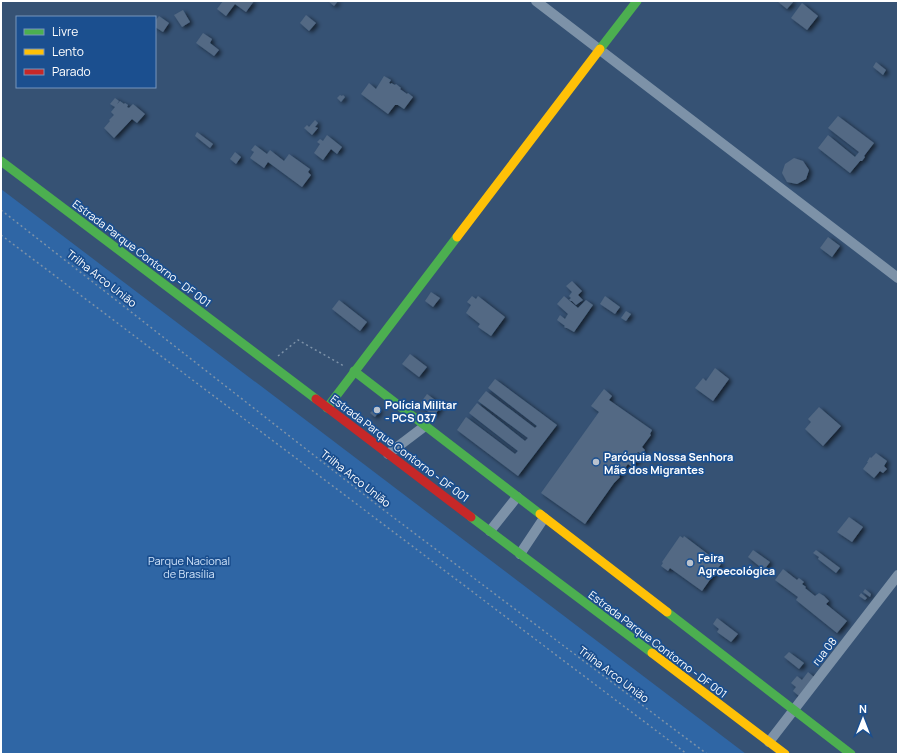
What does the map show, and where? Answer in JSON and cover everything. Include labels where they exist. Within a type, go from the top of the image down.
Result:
[{"type":"street","points":[[536,1],[898,278]]},
{"type":"street","points":[[327,408],[637,1]]},
{"type":"street","name":"Estrada Parque Contorno - DF 001","points":[[1,161],[785,754]]},
{"type":"street","points":[[354,371],[851,754]]},
{"type":"street","points":[[388,454],[425,426]]},
{"type":"street","points":[[490,531],[517,497]]},
{"type":"street","points":[[520,554],[544,518]]},
{"type":"street","name":"rua 08","points":[[769,742],[898,575]]},
{"type":"path","name":"Trilha Arco União","points":[[1,210],[385,511],[706,754]]},
{"type":"path","points":[[1,235],[687,754]]},
{"type":"path","points":[[269,364],[298,340],[354,371]]},
{"type":"green space","name":"Parque Nacional de Brasília","points":[[1,189],[746,754],[1,754]]},
{"type":"building","points":[[223,1],[254,1],[246,12],[235,4],[226,16],[217,9]]},
{"type":"building","points":[[328,1],[338,1],[334,6]]},
{"type":"building","points":[[777,1],[794,1],[787,9]]},
{"type":"building","points":[[802,3],[818,16],[807,30],[791,18]]},
{"type":"building","points":[[183,10],[190,22],[182,27],[174,15]]},
{"type":"building","points":[[306,15],[316,23],[309,31],[300,23]]},
{"type":"building","points":[[159,16],[169,23],[163,32],[156,28],[156,20]]},
{"type":"building","points":[[203,33],[212,39],[210,43],[219,50],[214,56],[196,43]]},
{"type":"building","points":[[876,62],[886,70],[883,75],[873,67]]},
{"type":"building","points":[[384,76],[391,80],[389,83],[396,84],[401,88],[400,89],[413,97],[404,109],[398,105],[395,105],[388,114],[361,94],[369,83],[376,89]]},
{"type":"building","points":[[340,95],[345,97],[341,102],[337,98]]},
{"type":"building","points":[[115,98],[119,101],[117,104],[120,101],[128,105],[127,107],[129,108],[133,104],[145,114],[137,123],[132,119],[114,138],[104,128],[114,115],[111,112],[115,107],[110,104]]},
{"type":"building","points":[[838,116],[874,143],[862,161],[860,161],[850,173],[818,148],[828,135],[855,157],[859,152],[828,128]]},
{"type":"building","points":[[315,120],[318,123],[315,127],[318,128],[312,135],[304,128],[307,125],[309,127]]},
{"type":"building","points":[[197,132],[213,144],[210,148],[195,136]]},
{"type":"building","points":[[327,135],[342,147],[337,154],[331,149],[323,160],[314,153],[320,144],[317,142],[320,139],[323,141]]},
{"type":"building","points":[[255,145],[267,154],[270,150],[284,161],[289,154],[310,169],[308,172],[311,175],[302,187],[268,162],[264,168],[250,158],[254,152],[251,150]]},
{"type":"building","points":[[235,152],[241,157],[236,164],[230,159]]},
{"type":"building","points":[[794,158],[803,161],[809,170],[806,179],[797,184],[787,182],[782,173],[785,164]]},
{"type":"building","points":[[828,237],[840,246],[832,257],[820,248]]},
{"type":"building","points":[[572,281],[582,291],[578,295],[583,300],[576,305],[569,300],[571,298],[569,296],[572,292],[566,286]]},
{"type":"building","points":[[431,292],[440,298],[433,307],[425,301]]},
{"type":"building","points":[[472,296],[476,299],[478,296],[505,317],[491,336],[478,327],[480,324],[466,313],[471,305],[467,302]]},
{"type":"building","points":[[564,296],[578,308],[586,300],[593,305],[574,332],[564,327],[565,326],[557,320],[560,315],[565,319],[568,314],[557,304]]},
{"type":"building","points":[[605,296],[620,307],[615,314],[600,304]]},
{"type":"building","points":[[339,300],[367,322],[360,331],[332,309]]},
{"type":"building","points":[[626,311],[631,314],[626,321],[621,318]]},
{"type":"building","points":[[410,354],[427,367],[419,377],[402,364]]},
{"type":"building","points":[[715,368],[729,379],[713,401],[695,388],[703,378],[706,381]]},
{"type":"building","points":[[495,379],[557,425],[518,476],[457,430],[466,417],[515,454],[518,451],[469,413],[477,403],[525,441],[528,438],[478,401],[486,391],[535,428],[537,426],[488,388]]},
{"type":"building","name":"Paróquia Nossa Senhora Mãe dos Migrantes","points":[[604,389],[612,396],[609,400],[652,430],[651,435],[642,447],[645,450],[642,454],[637,453],[641,455],[632,467],[628,464],[585,524],[541,493],[599,412],[591,406]]},
{"type":"building","points":[[427,394],[442,405],[434,416],[419,405]]},
{"type":"building","points":[[376,407],[380,410],[375,417],[370,413]]},
{"type":"building","points":[[819,407],[841,426],[823,446],[805,429],[811,422],[808,419]]},
{"type":"building","points":[[876,453],[887,461],[884,466],[887,469],[883,473],[880,471],[874,478],[863,469],[870,457],[871,458]]},
{"type":"building","points":[[849,517],[863,527],[852,542],[837,532]]},
{"type":"building","name":"Feira Agroecológica","points":[[680,536],[683,538],[684,536],[721,564],[702,591],[670,568],[668,571],[661,566],[663,563],[662,562]]},
{"type":"building","points":[[753,550],[770,562],[764,570],[748,557]]},
{"type":"building","points":[[816,550],[840,568],[836,573],[818,559],[819,557],[813,553]]},
{"type":"building","points":[[783,569],[797,580],[799,578],[804,582],[802,584],[806,587],[805,588],[815,596],[819,593],[824,596],[829,601],[826,604],[847,621],[837,633],[796,600],[798,597],[775,580]]},
{"type":"building","points":[[865,589],[871,594],[870,597],[863,592]]},
{"type":"building","points":[[861,593],[867,598],[865,600],[859,596]]},
{"type":"building","points":[[717,618],[738,634],[731,642],[717,632],[719,629],[713,624]]},
{"type":"building","points":[[789,652],[804,663],[799,669],[784,657]]},
{"type":"building","points":[[808,672],[814,677],[799,696],[793,691],[796,687],[791,683],[797,676],[802,680]]},
{"type":"traffic: fast","points":[[600,49],[637,1]]},
{"type":"traffic: fast","points":[[1,161],[316,399]]},
{"type":"traffic: fast","points":[[327,408],[457,237]]},
{"type":"traffic: fast","points":[[354,371],[540,514]]},
{"type":"traffic: fast","points":[[471,517],[652,653]]},
{"type":"traffic: fast","points":[[667,612],[851,754]]},
{"type":"traffic: slow","points":[[457,237],[600,49]]},
{"type":"traffic: slow","points":[[540,514],[667,612]]},
{"type":"traffic: slow","points":[[652,653],[785,754]]},
{"type":"traffic: jam","points":[[316,399],[471,517]]},
{"type":"place","name":"Polícia Militar - PCS 037","points":[[377,410]]},
{"type":"place","name":"Paróquia Nossa Senhora Mãe dos Migrantes","points":[[596,462]]},
{"type":"place","name":"Feira Agroecológica","points":[[690,563]]}]
